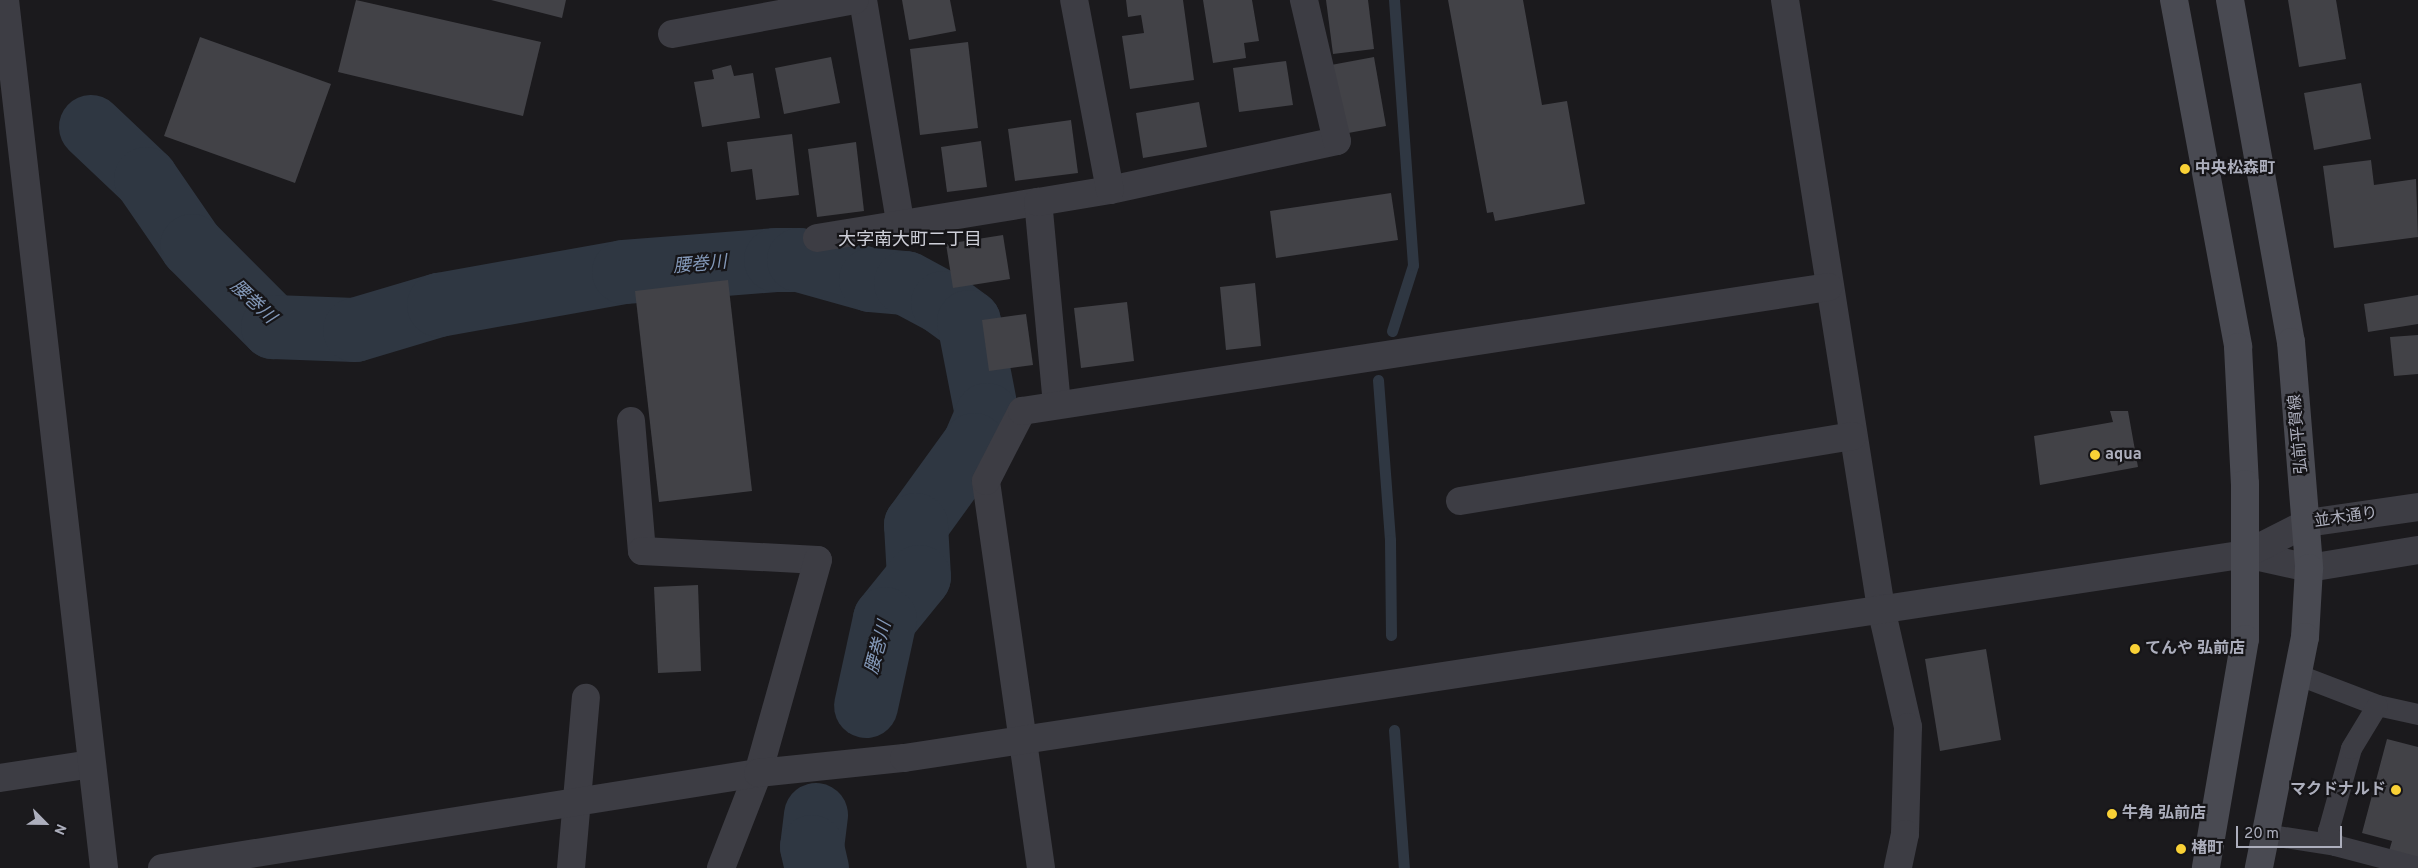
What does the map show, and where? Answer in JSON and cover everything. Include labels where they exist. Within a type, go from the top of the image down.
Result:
[{"type":"main road","points":[[2174,0],[2238,347],[2246,554],[2244,639],[2206,868]]},
{"type":"main road","name":"弘前平賀線","points":[[2230,0],[2291,342],[2307,523],[2309,568],[2299,675],[2259,868]]},
{"type":"street","points":[[5,0],[7,79],[104,868]]},
{"type":"street","points":[[672,34],[855,0]]},
{"type":"street","points":[[863,0],[901,226]]},
{"type":"street","points":[[1074,0],[1110,190]]},
{"type":"street","points":[[817,238],[901,226],[1110,190],[1337,141],[1304,0]]},
{"type":"street","points":[[1785,0],[1881,608],[1908,727],[1905,834],[1898,868]]},
{"type":"street","points":[[1038,202],[1057,404]]},
{"type":"street","points":[[1041,868],[986,481],[1022,411],[1057,404],[1829,287]]},
{"type":"street","points":[[631,421],[642,551],[818,560],[758,773],[721,868]]},
{"type":"street","points":[[1460,501],[1853,436]]},
{"type":"street","name":"並木通り","points":[[2246,554],[2307,523],[2418,507]]},
{"type":"street","points":[[162,868],[758,773],[904,758],[1022,737],[2246,554],[2309,568],[2418,550]]},
{"type":"street","points":[[571,868],[586,698]]},
{"type":"street","points":[[0,778],[91,764]]},
{"type":"lane","points":[[2299,675],[2378,705],[2418,714]]},
{"type":"lane","points":[[2335,845],[2328,831],[2351,748],[2378,705]]},
{"type":"lane","points":[[2266,834],[2335,845],[2418,867]]},
{"type":"building","points":[[356,0],[541,42],[523,116],[338,72]]},
{"type":"building","points":[[491,0],[566,0],[562,18]]},
{"type":"building","points":[[902,0],[950,0],[956,31],[909,40]]},
{"type":"building","points":[[1126,0],[1183,0],[1194,80],[1130,89],[1122,36],[1144,33],[1141,15],[1128,17]]},
{"type":"building","points":[[1203,0],[1252,0],[1259,41],[1244,43],[1246,58],[1213,63]]},
{"type":"building","points":[[1326,0],[1368,0],[1374,49],[1333,54]]},
{"type":"building","points":[[1448,0],[1523,0],[1542,105],[1567,101],[1585,204],[1495,221],[1493,212],[1487,213]]},
{"type":"building","points":[[2288,0],[2336,0],[2346,59],[2299,67]]},
{"type":"building","points":[[200,37],[331,84],[295,183],[164,136]]},
{"type":"building","points":[[968,42],[978,128],[920,135],[910,49]]},
{"type":"building","points":[[831,57],[840,103],[784,114],[775,68]]},
{"type":"building","points":[[1374,57],[1386,126],[1343,134],[1331,65]]},
{"type":"building","points":[[1286,61],[1293,105],[1239,112],[1233,68]]},
{"type":"building","points":[[731,65],[734,76],[753,73],[760,118],[702,127],[694,82],[714,79],[712,70]]},
{"type":"building","points":[[2361,83],[2371,139],[2314,150],[2304,93]]},
{"type":"building","points":[[1199,102],[1207,147],[1143,158],[1136,113]]},
{"type":"building","points":[[1071,120],[1078,173],[1015,181],[1008,129]]},
{"type":"building","points":[[792,134],[799,195],[756,200],[752,169],[731,172],[727,142]]},
{"type":"building","points":[[981,141],[987,187],[947,192],[941,147]]},
{"type":"building","points":[[856,142],[864,211],[817,217],[808,149]]},
{"type":"building","points":[[2371,160],[2374,185],[2416,179],[2418,237],[2334,248],[2323,166]]},
{"type":"building","points":[[1391,193],[1398,240],[1276,258],[1270,211]]},
{"type":"building","points":[[1003,235],[1010,279],[953,288],[946,244]]},
{"type":"building","points":[[728,280],[752,491],[659,502],[635,291]]},
{"type":"building","points":[[1255,283],[1261,346],[1226,350],[1220,287]]},
{"type":"building","points":[[2418,295],[2418,324],[2368,332],[2364,304]]},
{"type":"building","points":[[1127,302],[1134,361],[1081,368],[1074,308]]},
{"type":"building","points":[[1026,314],[1033,365],[989,371],[982,320]]},
{"type":"building","points":[[2418,335],[2418,374],[2394,376],[2390,337]]},
{"type":"building","points":[[2110,411],[2128,411],[2138,467],[2040,485],[2034,436],[2113,422]]},
{"type":"building","points":[[698,585],[701,671],[658,673],[654,587]]},
{"type":"building","points":[[1986,649],[2001,740],[1940,751],[1925,659]]},
{"type":"building","name":"マクドナルド","points":[[2387,739],[2418,747],[2418,868],[2384,868],[2392,841],[2362,833]]},
{"type":"waterway","points":[[1392,331],[1413,265],[1394,0]]},
{"type":"waterway","name":"腰巻川","points":[[91,127],[146,179],[192,246],[273,327],[355,330],[439,305],[624,272],[776,260],[799,260],[871,280],[906,283],[943,303],[969,322],[987,415],[974,445],[916,525],[919,577],[885,619],[866,706]]},
{"type":"waterway","points":[[1378,380],[1390,540],[1391,635]]},
{"type":"waterway","points":[[1394,730],[1404,868]]},
{"type":"waterway","name":"腰巻川","points":[[816,815],[812,847],[817,868]]},
{"type":"place","name":"中央松森町","points":[[2185,169]]},
{"type":"place","name":"aqua","points":[[2095,455]]},
{"type":"place","name":"てんや 弘前店","points":[[2135,649]]},
{"type":"place","name":"マクドナルド","points":[[2396,790]]},
{"type":"place","name":"牛角 弘前店","points":[[2112,814]]},
{"type":"place","name":"楮町","points":[[2181,849]]},
{"type":"district","name":"大字南大町二丁目","points":[[910,241]]}]
